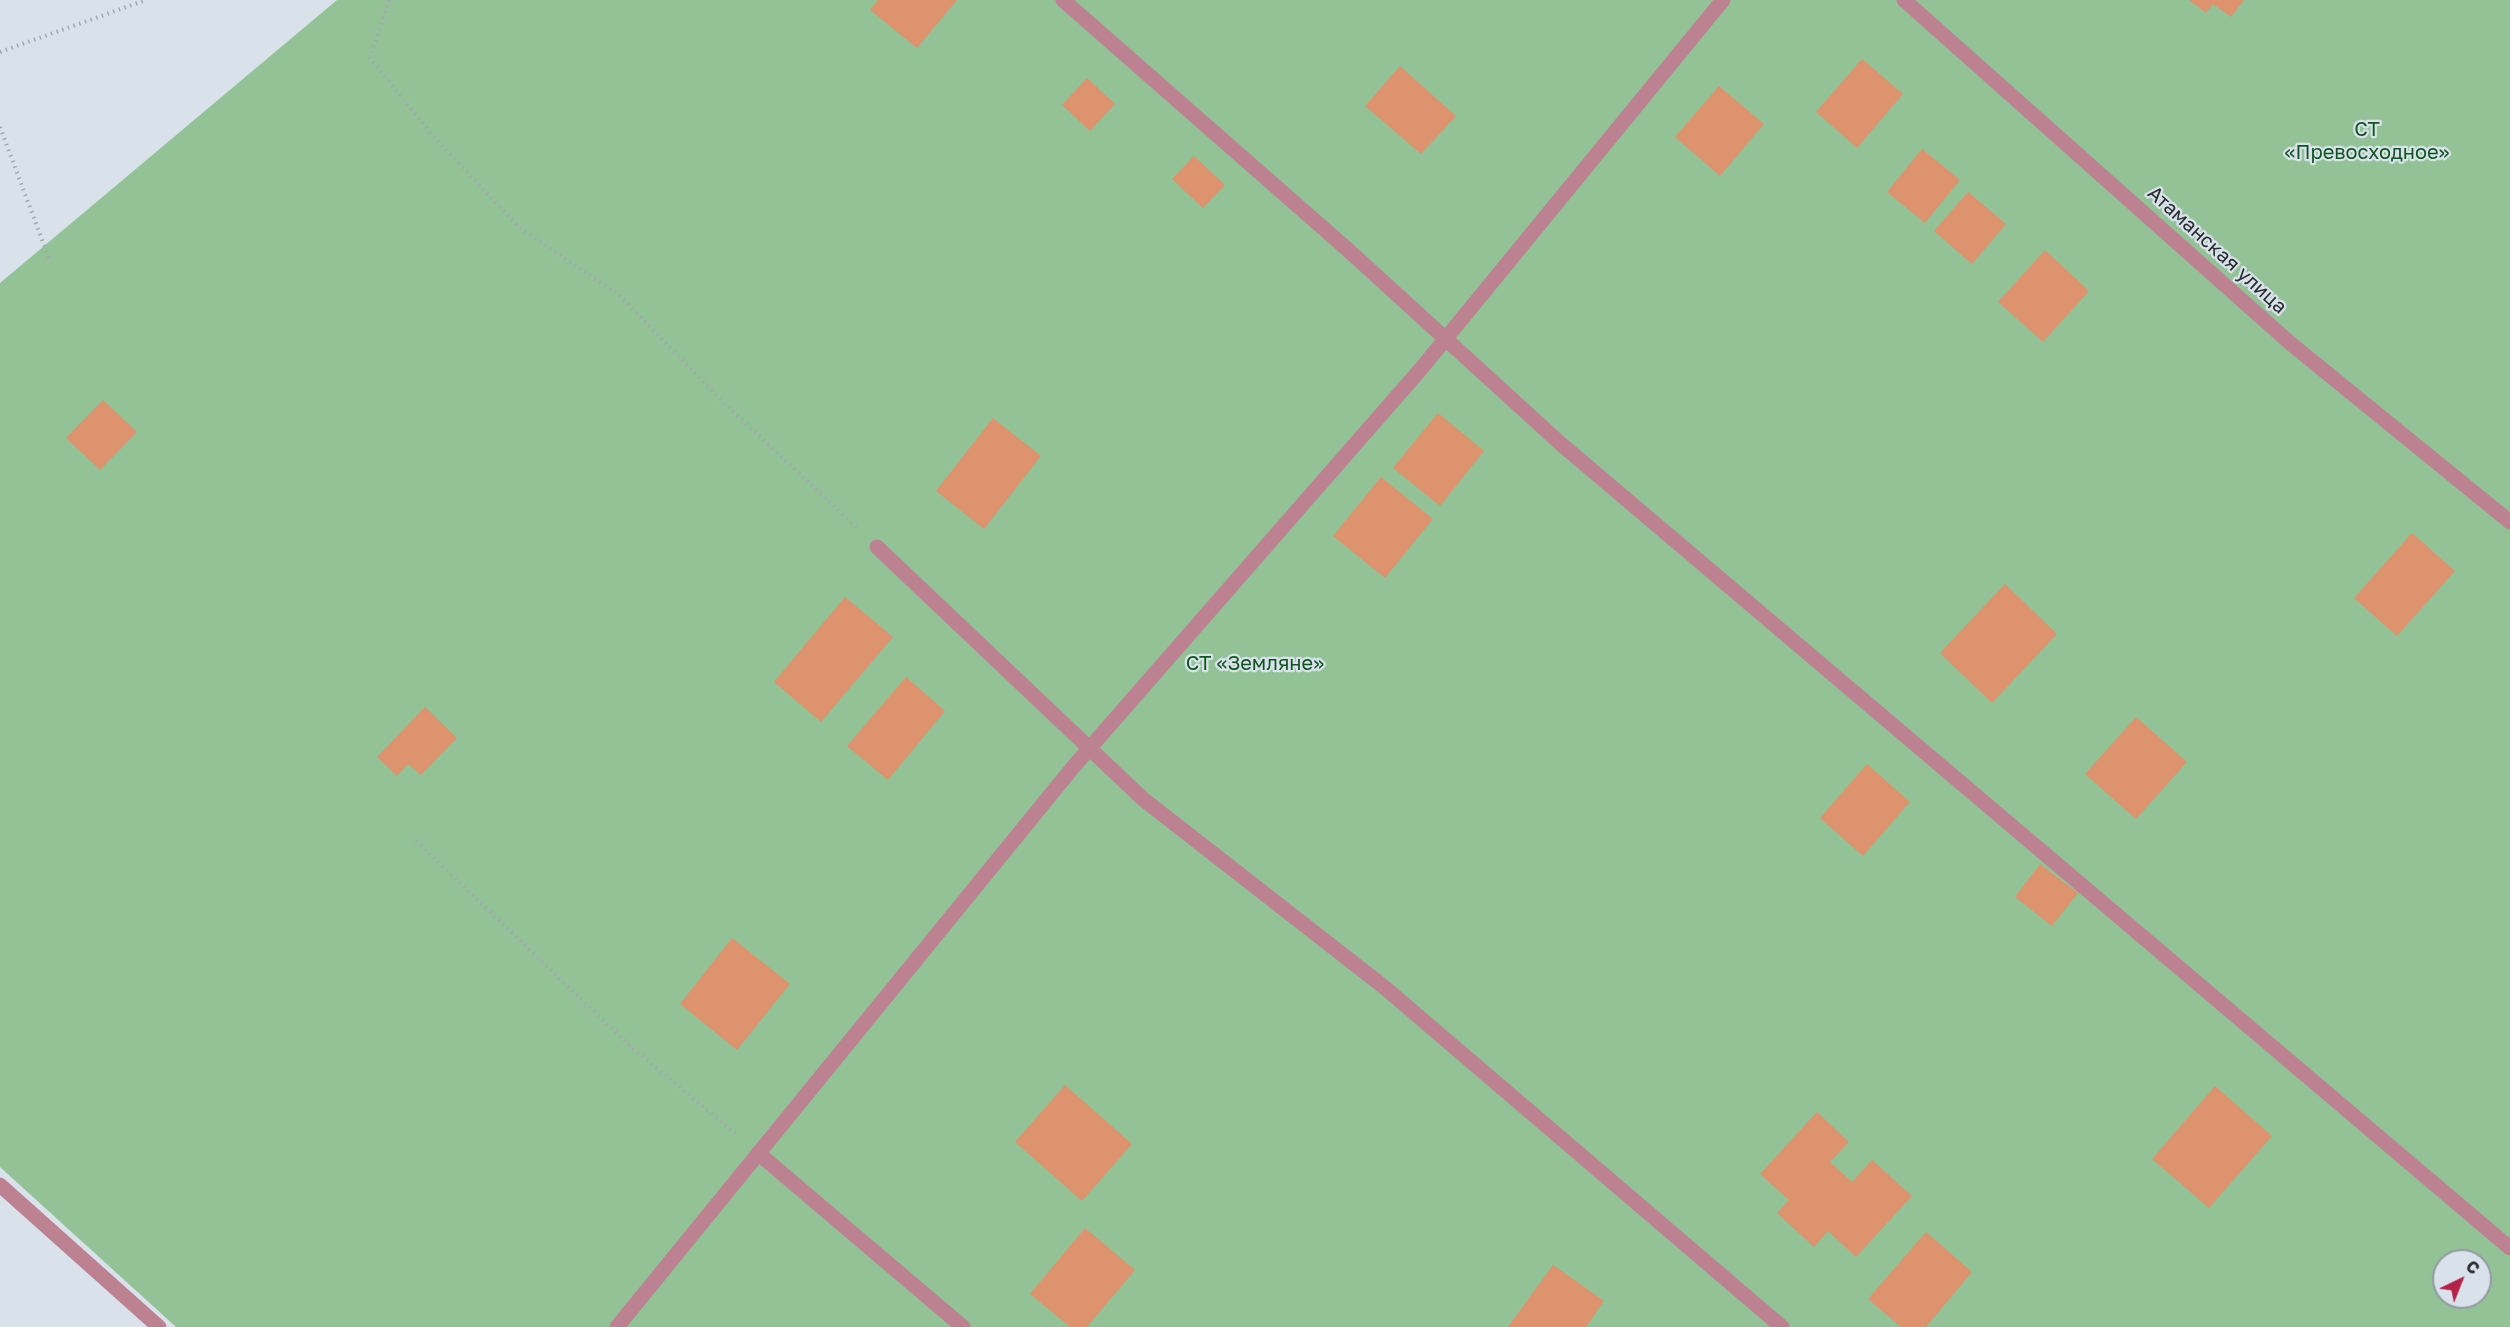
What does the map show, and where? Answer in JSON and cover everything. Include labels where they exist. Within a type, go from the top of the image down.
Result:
[{"type":"street","points":[[1063,0],[1347,249],[1561,444],[2510,1248]]},
{"type":"street","points":[[617,1327],[1089,751],[1420,370],[1724,0]]},
{"type":"street","name":"Атаманская улица","points":[[1904,0],[2290,343],[2510,522]]},
{"type":"street","points":[[877,547],[1143,800],[1384,987],[1782,1327]]},
{"type":"street","points":[[758,1153],[963,1327]]},
{"type":"street","points":[[0,1185],[159,1327]]},
{"type":"path","points":[[0,52],[146,0]]},
{"type":"path","points":[[389,0],[370,58],[432,135],[520,228],[619,295],[720,400],[877,547]]},
{"type":"path","points":[[0,128],[50,261]]},
{"type":"path","points":[[416,841],[628,1044],[758,1153]]},
{"type":"green space","name":"СТ «Земляне»","points":[[337,0],[2510,0],[2510,1327],[176,1327],[0,1167],[0,283]]},
{"type":"building","points":[[878,0],[957,0],[917,48],[870,10]]},
{"type":"building","points":[[2189,0],[2244,0],[2231,17],[2213,4],[2206,13]]},
{"type":"building","points":[[1862,59],[1903,94],[1857,148],[1816,112]]},
{"type":"building","points":[[1400,66],[1456,116],[1421,154],[1365,106]]},
{"type":"building","points":[[1087,78],[1115,104],[1090,131],[1062,105]]},
{"type":"building","points":[[1719,86],[1764,124],[1720,176],[1675,137]]},
{"type":"building","points":[[1922,149],[1960,180],[1925,223],[1887,192]]},
{"type":"building","points":[[1194,156],[1225,185],[1203,208],[1172,179]]},
{"type":"building","points":[[1968,192],[2006,224],[1972,264],[1934,231]]},
{"type":"building","points":[[2045,250],[2089,291],[2043,342],[1998,302]]},
{"type":"building","points":[[103,400],[137,432],[100,470],[66,438]]},
{"type":"building","points":[[1438,413],[1484,451],[1440,506],[1393,468]]},
{"type":"building","points":[[993,418],[1041,456],[984,529],[936,491]]},
{"type":"building","points":[[1381,477],[1433,519],[1385,578],[1333,536]]},
{"type":"building","points":[[2412,533],[2455,571],[2397,636],[2354,598]]},
{"type":"building","points":[[2005,584],[2057,634],[1992,703],[1940,653]]},
{"type":"building","points":[[845,597],[893,637],[821,722],[774,682]]},
{"type":"building","points":[[906,677],[945,711],[888,780],[847,746]]},
{"type":"building","points":[[425,707],[457,738],[421,775],[408,764],[397,776],[377,757]]},
{"type":"building","points":[[2136,717],[2187,762],[2136,819],[2085,774]]},
{"type":"building","points":[[1867,764],[1910,802],[1863,856],[1820,818]]},
{"type":"building","points":[[2040,864],[2078,893],[2052,926],[2015,897]]},
{"type":"building","points":[[732,938],[790,984],[737,1050],[680,1004]]},
{"type":"building","points":[[1065,1085],[1132,1144],[1082,1201],[1015,1142]]},
{"type":"building","points":[[2215,1086],[2272,1136],[2209,1208],[2152,1159]]},
{"type":"building","points":[[1817,1112],[1849,1142],[1830,1162],[1852,1182],[1872,1160],[1912,1196],[1856,1257],[1828,1231],[1814,1247],[1777,1213],[1789,1200],[1760,1174]]},
{"type":"building","points":[[1085,1228],[1135,1270],[1087,1327],[1070,1327],[1030,1294]]},
{"type":"building","points":[[1926,1232],[1972,1272],[1926,1327],[1901,1327],[1868,1299]]},
{"type":"building","points":[[1553,1265],[1604,1301],[1586,1327],[1508,1327]]},
{"type":"park label","name":"СТ «Превосходное»","points":[[2367,142]]}]
